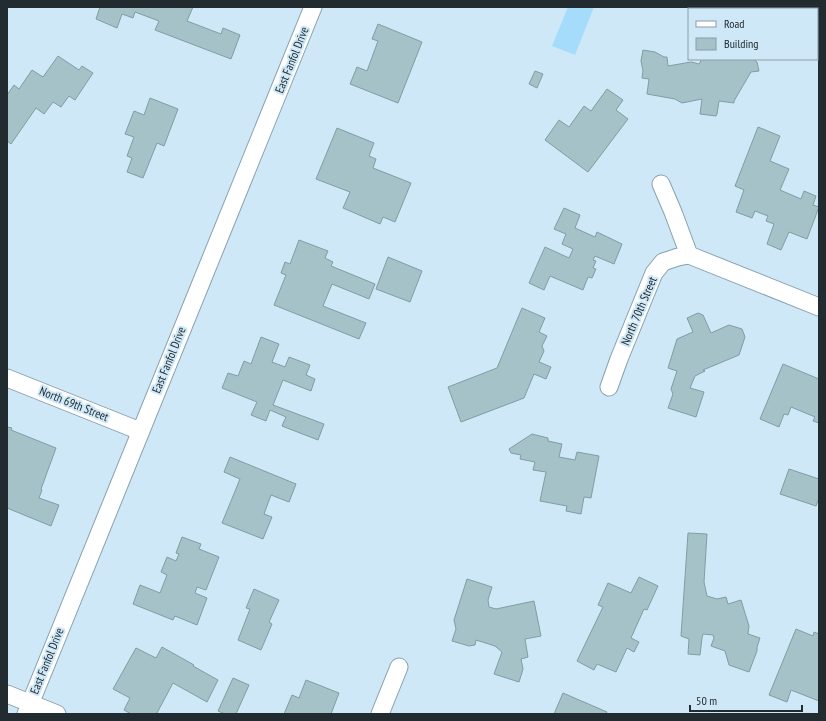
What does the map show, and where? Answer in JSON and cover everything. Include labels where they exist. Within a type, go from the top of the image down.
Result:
[{"type":"street","name":"East Fanfol Drive","points":[[28,709],[313,7]]},
{"type":"street","points":[[661,184],[689,255],[819,307]]},
{"type":"street","name":"North 70th Street","points":[[609,388],[619,359],[654,273],[663,262],[689,255]]},
{"type":"street","name":"North 69th Street","points":[[7,378],[140,431]]},
{"type":"street","points":[[380,714],[399,667]]},
{"type":"street","points":[[7,694],[28,709],[57,714]]},
{"type":"shaded area","points":[[568,7],[594,7],[575,55],[552,46]]},
{"type":"building","points":[[100,7],[193,7],[187,21],[221,34],[223,28],[240,35],[231,59],[155,30],[159,21],[135,12],[133,18],[122,14],[117,28],[96,19]]},
{"type":"building","points":[[378,24],[422,42],[398,103],[350,84],[357,67],[367,71],[378,41],[372,39]]},
{"type":"building","points":[[643,50],[655,52],[667,57],[668,66],[691,62],[699,64],[701,60],[754,60],[757,62],[759,71],[751,72],[734,103],[719,101],[716,116],[700,114],[702,99],[682,103],[675,99],[647,94],[649,79],[642,78],[643,71],[641,61]]},
{"type":"building","points":[[58,56],[79,70],[82,66],[93,73],[75,100],[69,96],[61,107],[53,102],[44,114],[36,108],[11,144],[7,141],[7,95],[14,85],[19,89],[32,70],[43,77]]},
{"type":"building","points":[[535,71],[543,74],[537,88],[529,84]]},
{"type":"building","points":[[607,89],[623,100],[616,110],[628,119],[588,172],[545,140],[559,120],[569,127],[584,106],[591,111]]},
{"type":"building","points":[[150,98],[178,109],[164,146],[157,143],[143,178],[127,172],[132,158],[127,156],[134,137],[125,134],[134,111],[144,115]]},
{"type":"building","points":[[758,127],[780,136],[770,161],[789,169],[780,190],[801,199],[804,191],[816,196],[813,205],[819,207],[807,239],[789,232],[781,250],[767,244],[774,224],[766,221],[768,216],[755,211],[752,218],[736,212],[744,190],[735,186]]},
{"type":"building","points":[[337,128],[374,143],[369,156],[376,159],[373,168],[411,183],[395,222],[383,217],[380,224],[343,208],[350,192],[316,179]]},
{"type":"building","points":[[564,208],[580,215],[575,228],[595,237],[597,232],[622,244],[614,264],[595,256],[593,260],[596,261],[593,268],[596,269],[592,278],[588,277],[583,290],[550,276],[544,290],[529,283],[545,247],[569,258],[573,249],[562,244],[566,234],[554,229]]},
{"type":"building","points":[[299,240],[328,251],[325,258],[333,262],[331,266],[375,284],[369,299],[332,284],[323,306],[366,323],[359,339],[274,305],[286,275],[281,273],[285,262],[290,264]]},
{"type":"building","points":[[388,257],[422,271],[410,302],[376,289]]},
{"type":"building","points":[[522,308],[545,318],[539,332],[547,336],[542,346],[544,351],[539,362],[551,367],[546,379],[534,374],[524,398],[461,422],[448,387],[497,368]]},
{"type":"building","points":[[698,313],[703,315],[711,333],[729,325],[742,329],[745,337],[739,355],[703,370],[705,371],[695,376],[690,388],[704,392],[696,417],[668,408],[673,394],[671,389],[677,371],[668,368],[677,339],[693,332],[687,318]]},
{"type":"building","points":[[261,337],[279,344],[272,362],[285,367],[289,357],[310,365],[306,375],[315,379],[311,391],[283,380],[273,405],[324,424],[318,440],[282,426],[286,417],[270,410],[266,421],[251,415],[257,402],[222,388],[228,373],[238,376],[244,361],[251,364]]},
{"type":"building","points":[[783,364],[819,379],[819,423],[813,421],[815,417],[791,407],[788,415],[784,414],[779,427],[760,419]]},
{"type":"building","points":[[7,427],[56,448],[39,498],[59,505],[51,526],[7,508]]},
{"type":"building","points":[[532,434],[548,438],[548,441],[562,444],[559,457],[575,460],[577,452],[599,456],[591,498],[584,497],[581,514],[566,511],[567,506],[540,501],[546,472],[533,470],[535,462],[520,459],[521,455],[511,453],[509,449]]},
{"type":"building","points":[[230,457],[296,484],[289,502],[271,495],[264,514],[272,517],[263,539],[222,523],[240,479],[224,472]]},
{"type":"building","points":[[789,469],[819,479],[819,498],[816,506],[780,494]]},
{"type":"building","points":[[688,533],[707,534],[704,582],[707,596],[717,599],[726,597],[728,604],[741,600],[749,626],[748,634],[760,638],[749,672],[729,665],[725,651],[711,646],[714,638],[713,635],[703,634],[700,655],[688,654],[689,639],[681,636]]},
{"type":"building","points":[[182,537],[201,544],[199,549],[219,557],[206,590],[197,587],[195,593],[207,598],[197,625],[175,616],[173,620],[133,604],[140,585],[160,593],[167,575],[161,572],[167,557],[176,561],[179,554],[176,553]]},
{"type":"building","points":[[639,577],[658,586],[647,610],[644,609],[631,638],[639,642],[634,652],[627,648],[616,672],[597,664],[594,670],[577,661],[603,607],[598,605],[608,583],[631,593]]},
{"type":"building","points":[[467,579],[492,587],[488,600],[489,607],[496,609],[534,601],[541,636],[525,639],[528,657],[521,659],[523,669],[519,682],[494,674],[502,652],[495,646],[476,640],[475,645],[469,646],[452,641],[456,629],[454,620]]},
{"type":"building","points":[[254,589],[279,600],[269,622],[272,624],[261,650],[238,640],[250,609],[246,608]]},
{"type":"building","points":[[796,629],[813,636],[814,632],[819,634],[819,701],[791,690],[787,702],[769,695]]},
{"type":"building","points":[[162,647],[218,680],[207,702],[173,683],[157,713],[160,714],[131,714],[124,710],[130,698],[113,689],[136,648],[156,658]]},
{"type":"building","points":[[233,678],[249,685],[236,714],[225,714],[218,711]]},
{"type":"building","points":[[306,680],[339,693],[331,714],[284,714],[292,695],[299,698]]},
{"type":"building","points":[[563,693],[607,712],[606,714],[554,714]]}]
